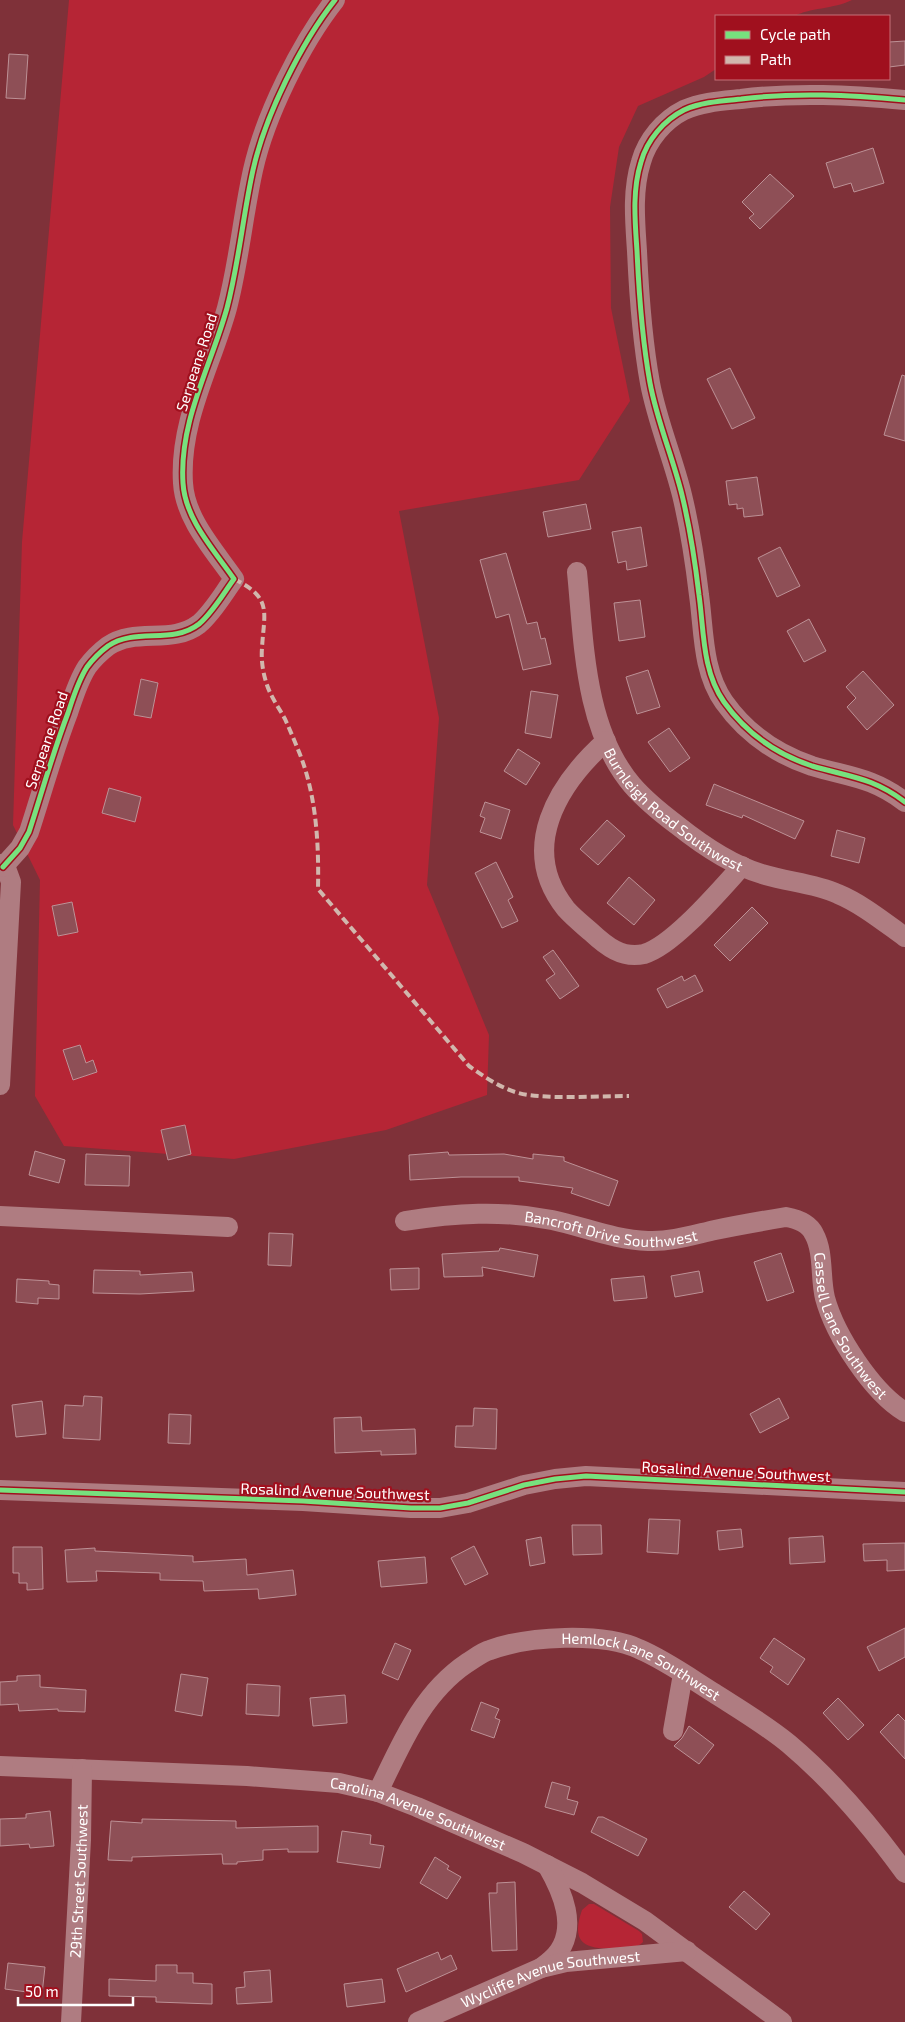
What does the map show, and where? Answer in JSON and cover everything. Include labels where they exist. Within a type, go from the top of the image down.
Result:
[{"type":"street","name":"Serpeane Road","points":[[2,866],[20,848],[29,832],[65,722],[86,668],[97,655],[110,645],[125,638],[141,635],[172,635],[197,625],[208,616],[234,579],[195,522],[187,504],[182,470],[187,437],[197,395],[227,307],[260,142],[276,102],[310,38],[335,0]]},
{"type":"street","points":[[905,100],[804,93],[699,104],[670,119],[647,145],[641,162],[634,199],[639,308],[650,383],[682,496],[693,548],[706,656],[715,688],[737,719],[755,736],[775,750],[808,764],[853,775],[876,784],[905,802]]},
{"type":"street","name":"Burnleigh Road Southwest","points":[[578,572],[584,642],[592,692],[606,741],[632,785],[659,811],[712,850],[761,874],[815,886],[838,894],[860,905],[905,937]]},
{"type":"street","points":[[606,741],[573,774],[560,796],[545,833],[544,851],[546,870],[554,891],[567,910],[605,946],[621,954],[631,955],[653,950],[703,908],[742,866]]},
{"type":"street","points":[[0,1085],[11,882],[2,866]]},
{"type":"street","name":"Bancroft Drive Southwest","points":[[405,1221],[445,1215],[488,1212],[521,1214],[554,1220],[617,1238],[650,1241],[675,1239],[786,1217],[797,1219],[811,1229]]},
{"type":"street","points":[[0,1216],[228,1227]]},
{"type":"street","name":"Cassell Lane Southwest","points":[[811,1229],[819,1244],[822,1284],[834,1321],[869,1378],[884,1396],[905,1412]]},
{"type":"street","name":"Rosalind Avenue Southwest","points":[[0,1490],[303,1501],[411,1508],[440,1508],[468,1503],[524,1485],[586,1476],[905,1492]]},
{"type":"street","name":"Hemlock Lane Southwest","points":[[378,1792],[412,1724],[427,1702],[452,1676],[488,1650],[548,1638],[608,1641],[638,1648],[684,1674],[762,1724],[788,1744],[856,1809],[905,1873]]},
{"type":"street","points":[[673,1731],[684,1674]]},
{"type":"street","name":"Carolina Avenue Southwest","points":[[0,1766],[221,1775],[338,1783],[378,1792],[417,1807],[547,1865],[582,1883],[645,1921],[782,2022]]},
{"type":"street","name":"29th Street Southwest","points":[[71,2022],[81,1840],[82,1769]]},
{"type":"street","points":[[541,1968],[557,1954],[564,1940],[566,1923],[566,1903],[559,1885],[547,1865]]},
{"type":"street","name":"Wycliffe Avenue Southwest","points":[[418,2022],[541,1968],[566,1962],[687,1951]]},
{"type":"shaded area","points":[[69,0],[852,0],[797,15],[715,15],[715,70],[704,77],[638,106],[619,147],[610,207],[611,308],[630,401],[579,480],[399,511],[439,718],[427,885],[489,1035],[487,1095],[386,1130],[234,1159],[64,1146],[35,1096],[40,880],[13,825],[22,542]]},
{"type":"shaded area","points":[[589,1904],[594,1904],[639,1931],[642,1934],[643,1942],[634,1947],[627,1948],[597,1948],[583,1942],[578,1931],[579,1921],[582,1910]]},
{"type":"building","points":[[905,41],[905,65],[890,67],[890,42]]},
{"type":"building","points":[[9,54],[28,55],[25,99],[6,98]]},
{"type":"building","points":[[873,148],[884,183],[854,192],[851,183],[834,188],[826,163]]},
{"type":"building","points":[[770,174],[794,196],[760,229],[749,218],[754,214],[742,202]]},
{"type":"building","points":[[730,368],[755,418],[732,429],[707,379]]},
{"type":"building","points":[[902,375],[905,376],[905,441],[884,435]]},
{"type":"building","points":[[757,477],[763,515],[744,517],[743,508],[737,509],[737,504],[729,505],[726,481]]},
{"type":"building","points":[[586,504],[591,529],[548,537],[543,512]]},
{"type":"building","points":[[641,527],[647,566],[627,570],[626,561],[618,563],[612,532]]},
{"type":"building","points":[[780,547],[800,586],[777,597],[758,558]]},
{"type":"building","points":[[506,553],[527,624],[537,622],[541,639],[545,638],[551,664],[523,670],[509,614],[496,618],[480,560]]},
{"type":"building","points":[[640,600],[645,637],[619,641],[614,603]]},
{"type":"building","points":[[809,619],[826,651],[804,662],[787,631]]},
{"type":"building","points":[[648,670],[660,707],[637,714],[626,677]]},
{"type":"building","points":[[863,671],[894,705],[867,730],[847,707],[856,698],[846,687]]},
{"type":"building","points":[[141,679],[158,683],[151,718],[134,715]]},
{"type":"building","points":[[531,691],[558,695],[551,738],[525,733]]},
{"type":"building","points":[[669,728],[690,758],[670,772],[648,742]]},
{"type":"building","points":[[518,749],[540,763],[526,785],[504,771]]},
{"type":"building","points":[[714,784],[804,821],[795,839],[743,815],[742,818],[706,805]]},
{"type":"building","points":[[109,788],[141,797],[135,822],[102,813]]},
{"type":"building","points":[[485,802],[510,810],[501,839],[480,832],[485,818],[480,816]]},
{"type":"building","points":[[607,820],[625,836],[598,865],[580,849]]},
{"type":"building","points":[[837,830],[865,838],[859,863],[831,856]]},
{"type":"building","points":[[496,862],[513,897],[508,900],[518,921],[502,928],[475,873]]},
{"type":"building","points":[[629,877],[655,900],[634,925],[607,903]]},
{"type":"building","points":[[72,902],[78,932],[58,936],[52,906]]},
{"type":"building","points":[[752,907],[768,923],[730,961],[714,945]]},
{"type":"building","points":[[553,950],[579,986],[560,999],[546,980],[555,974],[543,957]]},
{"type":"building","points":[[695,975],[703,991],[667,1008],[657,989],[682,976],[684,981]]},
{"type":"building","points":[[80,1045],[86,1063],[93,1060],[97,1072],[73,1080],[63,1050]]},
{"type":"building","points":[[185,1125],[191,1154],[168,1160],[161,1130]]},
{"type":"building","points":[[35,1151],[65,1160],[59,1183],[29,1175]]},
{"type":"building","points":[[448,1152],[449,1155],[504,1154],[533,1159],[533,1154],[564,1157],[564,1161],[618,1181],[609,1206],[571,1193],[573,1188],[519,1181],[519,1177],[461,1177],[410,1180],[409,1155]]},
{"type":"building","points":[[86,1154],[130,1156],[129,1186],[85,1185]]},
{"type":"building","points":[[269,1233],[293,1234],[291,1266],[268,1265]]},
{"type":"building","points":[[500,1248],[538,1255],[534,1277],[482,1267],[483,1276],[444,1277],[442,1254],[499,1251]]},
{"type":"building","points":[[781,1253],[794,1292],[767,1301],[754,1262]]},
{"type":"building","points":[[419,1268],[419,1289],[391,1290],[390,1269]]},
{"type":"building","points":[[94,1270],[140,1271],[140,1275],[192,1272],[194,1291],[140,1294],[93,1293]]},
{"type":"building","points":[[699,1271],[703,1292],[675,1297],[671,1276]]},
{"type":"building","points":[[644,1276],[647,1298],[614,1301],[611,1279]]},
{"type":"building","points":[[17,1279],[49,1281],[49,1284],[59,1285],[59,1299],[38,1298],[38,1304],[16,1302]]},
{"type":"building","points":[[84,1396],[102,1397],[100,1440],[63,1438],[65,1405],[83,1406]]},
{"type":"building","points":[[779,1398],[789,1418],[760,1433],[750,1414]]},
{"type":"building","points":[[42,1401],[46,1434],[16,1437],[12,1405]]},
{"type":"building","points":[[474,1408],[497,1409],[496,1449],[455,1447],[456,1426],[473,1426]]},
{"type":"building","points":[[169,1414],[191,1415],[190,1444],[168,1443]]},
{"type":"building","points":[[361,1417],[362,1431],[415,1429],[416,1454],[381,1455],[381,1451],[335,1453],[334,1418]]},
{"type":"building","points":[[649,1519],[680,1520],[678,1554],[647,1552]]},
{"type":"building","points":[[572,1525],[601,1525],[602,1554],[573,1555]]},
{"type":"building","points":[[741,1529],[743,1547],[719,1550],[717,1531]]},
{"type":"building","points":[[823,1536],[825,1562],[790,1564],[789,1538]]},
{"type":"building","points":[[541,1537],[545,1563],[530,1566],[526,1540]]},
{"type":"building","points":[[905,1543],[905,1570],[887,1571],[887,1560],[864,1561],[863,1544]]},
{"type":"building","points":[[474,1546],[488,1574],[465,1585],[451,1558]]},
{"type":"building","points":[[13,1547],[42,1547],[43,1589],[27,1590],[27,1583],[19,1583],[19,1573],[13,1573]]},
{"type":"building","points":[[95,1548],[95,1551],[193,1556],[193,1562],[246,1559],[247,1575],[293,1570],[296,1595],[259,1599],[258,1589],[204,1591],[203,1581],[160,1580],[160,1573],[96,1571],[97,1581],[67,1582],[65,1550]]},
{"type":"building","points":[[425,1557],[427,1583],[381,1587],[378,1561]]},
{"type":"building","points":[[905,1628],[905,1657],[879,1671],[867,1647]]},
{"type":"building","points":[[774,1638],[805,1659],[788,1685],[770,1672],[773,1667],[760,1658]]},
{"type":"building","points":[[395,1643],[411,1650],[398,1680],[382,1673]]},
{"type":"building","points":[[181,1674],[208,1678],[202,1716],[175,1711]]},
{"type":"building","points":[[40,1675],[40,1687],[86,1690],[85,1712],[58,1711],[58,1709],[19,1711],[18,1704],[0,1705],[0,1682],[17,1681],[17,1676]]},
{"type":"building","points":[[247,1684],[280,1686],[279,1716],[246,1714]]},
{"type":"building","points":[[345,1695],[347,1723],[313,1726],[310,1698]]},
{"type":"building","points":[[838,1698],[864,1725],[848,1740],[823,1713]]},
{"type":"building","points":[[481,1702],[499,1709],[495,1718],[500,1720],[494,1738],[471,1730]]},
{"type":"building","points":[[898,1714],[905,1721],[905,1759],[880,1732]]},
{"type":"building","points":[[689,1726],[714,1745],[699,1764],[674,1746],[682,1738]]},
{"type":"building","points":[[552,1782],[570,1787],[567,1799],[578,1802],[574,1815],[545,1807]]},
{"type":"building","points":[[50,1811],[54,1846],[30,1848],[29,1844],[0,1846],[0,1819],[26,1818],[26,1814]]},
{"type":"building","points":[[598,1817],[603,1817],[647,1839],[638,1856],[591,1832]]},
{"type":"building","points":[[142,1819],[236,1821],[236,1828],[318,1826],[318,1852],[288,1852],[288,1849],[263,1850],[263,1860],[237,1862],[237,1864],[223,1864],[222,1854],[132,1857],[132,1861],[108,1860],[111,1821],[142,1823]]},
{"type":"building","points":[[342,1831],[371,1835],[370,1844],[384,1846],[380,1868],[337,1862]]},
{"type":"building","points":[[435,1857],[449,1866],[447,1869],[461,1877],[447,1899],[420,1883]]},
{"type":"building","points":[[515,1882],[517,1950],[492,1951],[489,1893],[497,1893],[497,1883]]},
{"type":"building","points":[[744,1891],[770,1914],[756,1930],[729,1907]]},
{"type":"building","points":[[438,1952],[441,1960],[451,1955],[457,1969],[406,1992],[397,1969]]},
{"type":"building","points":[[8,1963],[45,1967],[42,1994],[5,1989]]},
{"type":"building","points":[[156,1965],[177,1965],[177,1973],[193,1973],[193,1983],[212,1984],[212,2004],[156,2002],[156,1997],[109,1996],[109,1979],[156,1981]]},
{"type":"building","points":[[270,1970],[272,2002],[237,2004],[236,1988],[245,1987],[244,1972]]},
{"type":"building","points":[[382,1979],[385,2002],[347,2007],[344,1984]]},
{"type":"marked path","points":[[234,579],[255,593],[261,600],[263,607],[263,671],[273,698],[296,743],[308,781],[317,835],[318,889],[469,1066],[482,1075],[504,1088],[528,1095],[566,1097],[629,1096]]},
{"type":"cycle path","points":[[3,867],[20,848],[29,832],[52,757],[81,678],[89,664],[105,648],[119,640],[142,636],[177,634],[199,624],[218,603],[234,579],[202,534],[189,509],[183,483],[183,460],[186,438],[191,416],[227,308],[253,170],[266,127],[297,58],[322,17],[335,0]]},
{"type":"cycle path","points":[[905,100],[803,95],[719,101],[691,107],[677,114],[663,125],[647,146],[638,173],[635,206],[641,317],[650,383],[685,507],[696,570],[705,650],[717,690],[724,702],[742,723],[774,749],[812,766],[882,787],[905,802]]},
{"type":"cycle path","points":[[0,1490],[303,1501],[411,1508],[440,1508],[468,1503],[524,1485],[586,1476],[905,1492]]}]
